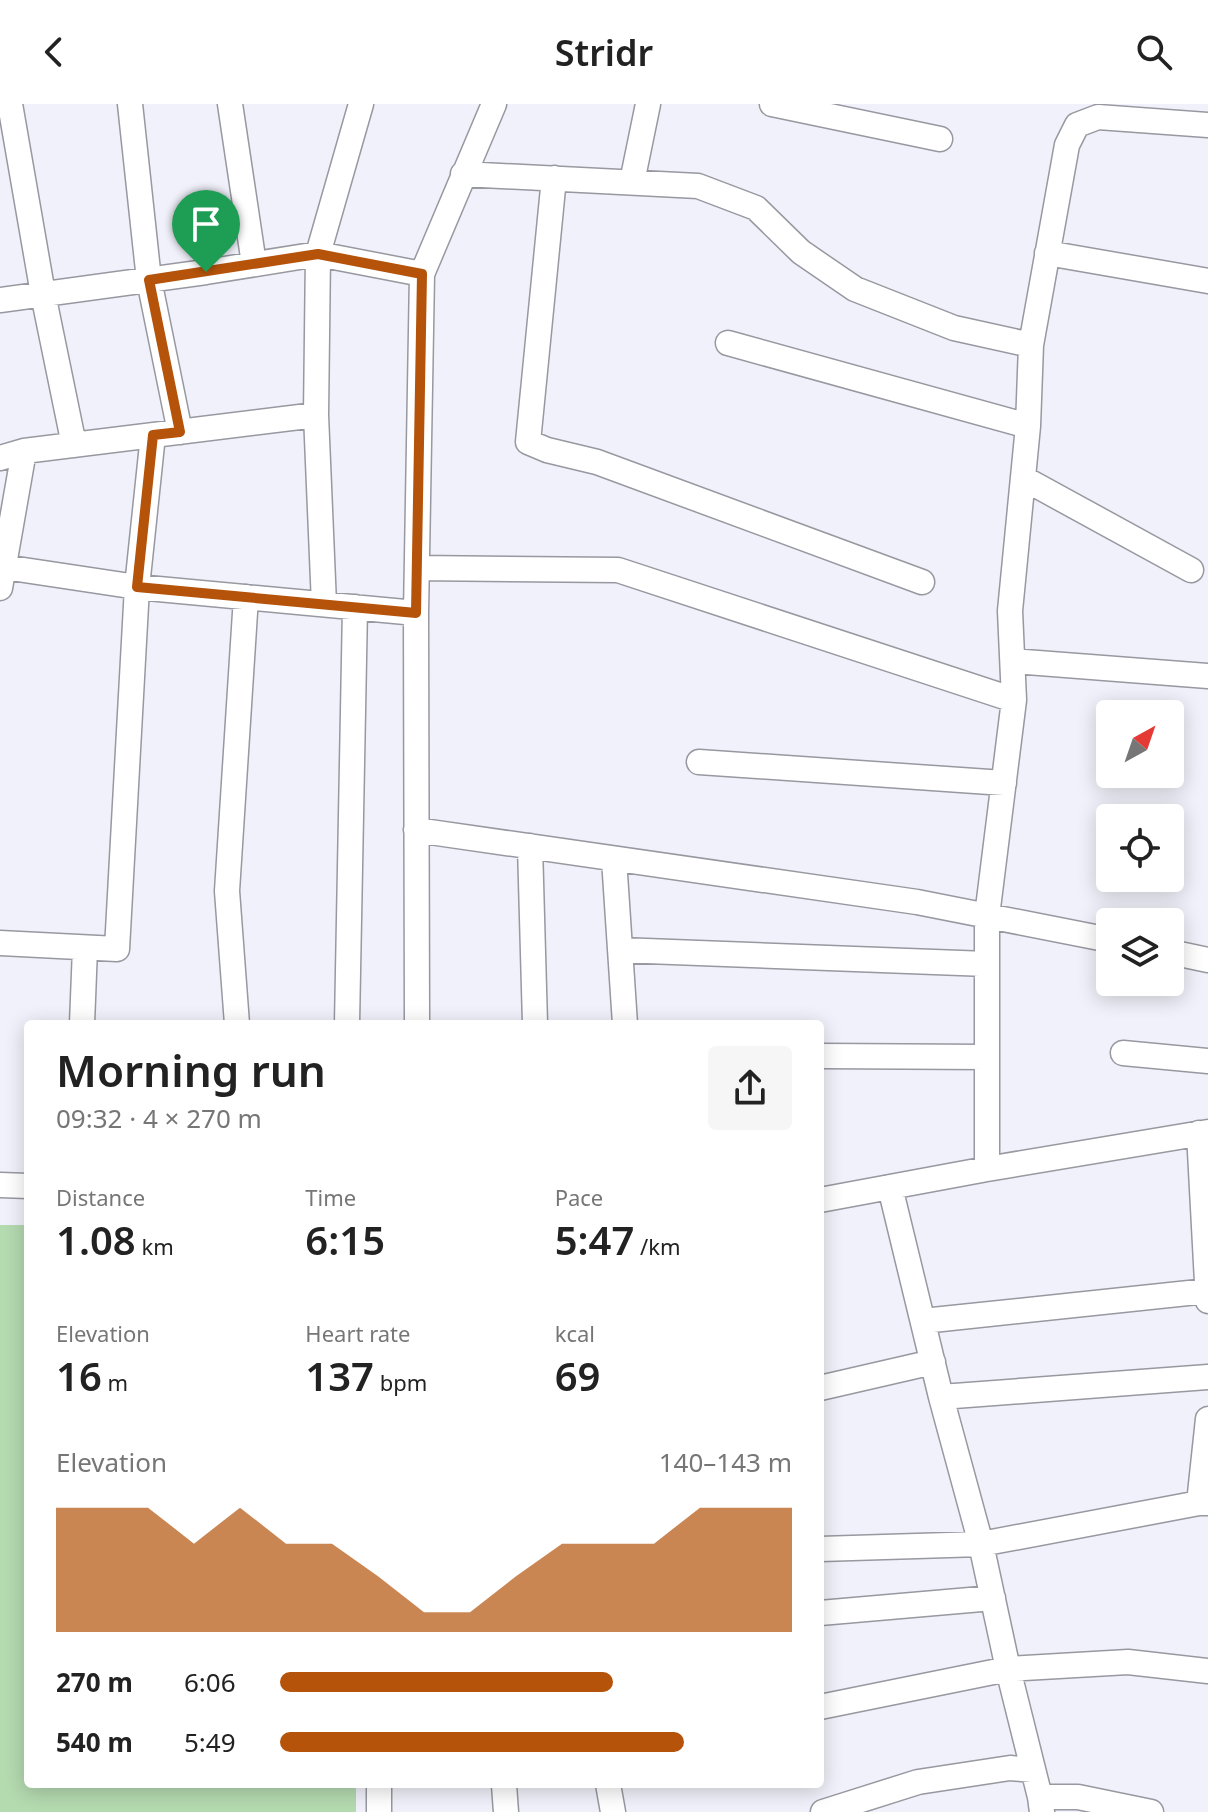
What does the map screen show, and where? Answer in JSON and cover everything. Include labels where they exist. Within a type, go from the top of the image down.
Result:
[{"type":"street","points":[[10,104],[43,294],[74,445]]},
{"type":"street","points":[[130,104],[149,280],[180,432]]},
{"type":"street","points":[[230,104],[254,264]]},
{"type":"street","points":[[324,604],[316,415],[318,254],[361,104]]},
{"type":"street","points":[[417,1020],[416,613],[422,274],[494,104]]},
{"type":"street","points":[[632,182],[648,104]]},
{"type":"street","points":[[772,104],[940,139]]},
{"type":"street","points":[[987,1169],[987,916],[1014,700],[1010,611],[1028,426],[1031,345],[1067,145],[1077,125],[1098,117],[1208,125]]},
{"type":"street","points":[[463,174],[698,186],[756,208],[801,252],[855,289],[954,328],[1031,345]]},
{"type":"street","points":[[554,178],[528,442],[597,462],[922,582]]},
{"type":"street","points":[[1047,253],[1208,281]]},
{"type":"street","points":[[0,300],[318,254],[422,274]]},
{"type":"street","points":[[728,343],[1028,426]]},
{"type":"street","points":[[0,458],[24,451],[316,415]]},
{"type":"street","points":[[0,943],[117,949],[137,587],[153,435]]},
{"type":"street","points":[[24,451],[2,578],[137,587],[416,613]]},
{"type":"street","points":[[1023,478],[1191,570]]},
{"type":"street","points":[[417,568],[618,570],[1014,700]]},
{"type":"street","points":[[237,1020],[227,891],[246,597]]},
{"type":"street","points":[[347,1020],[355,607]]},
{"type":"street","points":[[1013,661],[1208,676]]},
{"type":"street","points":[[699,762],[1004,783]]},
{"type":"street","points":[[416,830],[917,902],[1096,937]]},
{"type":"street","points":[[530,846],[535,1020]]},
{"type":"street","points":[[614,859],[625,1020]]},
{"type":"street","points":[[82,1020],[85,948]]},
{"type":"street","points":[[620,950],[987,964]]},
{"type":"street","points":[[1184,955],[1208,960]]},
{"type":"street","points":[[1123,1053],[1208,1061]]},
{"type":"street","points":[[824,1056],[987,1057]]},
{"type":"street","points":[[824,1199],[1203,1133],[1208,1301]]},
{"type":"street","points":[[0,1185],[24,1186]]},
{"type":"street","points":[[890,1187],[941,1397],[981,1544],[1041,1804],[1078,1797],[1151,1812]]},
{"type":"street","points":[[923,1321],[1208,1291]]},
{"type":"street","points":[[824,1387],[933,1362]]},
{"type":"street","points":[[941,1397],[1208,1377]]},
{"type":"street","points":[[824,1549],[981,1544],[1204,1503],[1208,1419]]},
{"type":"street","points":[[824,1613],[993,1598]]},
{"type":"street","points":[[824,1706],[1008,1669],[1128,1662],[1208,1671]]},
{"type":"street","points":[[823,1812],[918,1782],[1010,1768],[1032,1770]]},
{"type":"street","points":[[379,1788],[379,1812]]},
{"type":"street","points":[[504,1788],[506,1812]]},
{"type":"street","points":[[609,1788],[613,1812]]},
{"type":"green space","points":[[0,1225],[24,1225],[24,1788],[356,1788],[356,1812],[0,1812]]},
{"type":"route","points":[[318,254],[422,274],[416,613],[137,587],[153,435],[180,432],[149,280],[206,272],[318,254]]}]
